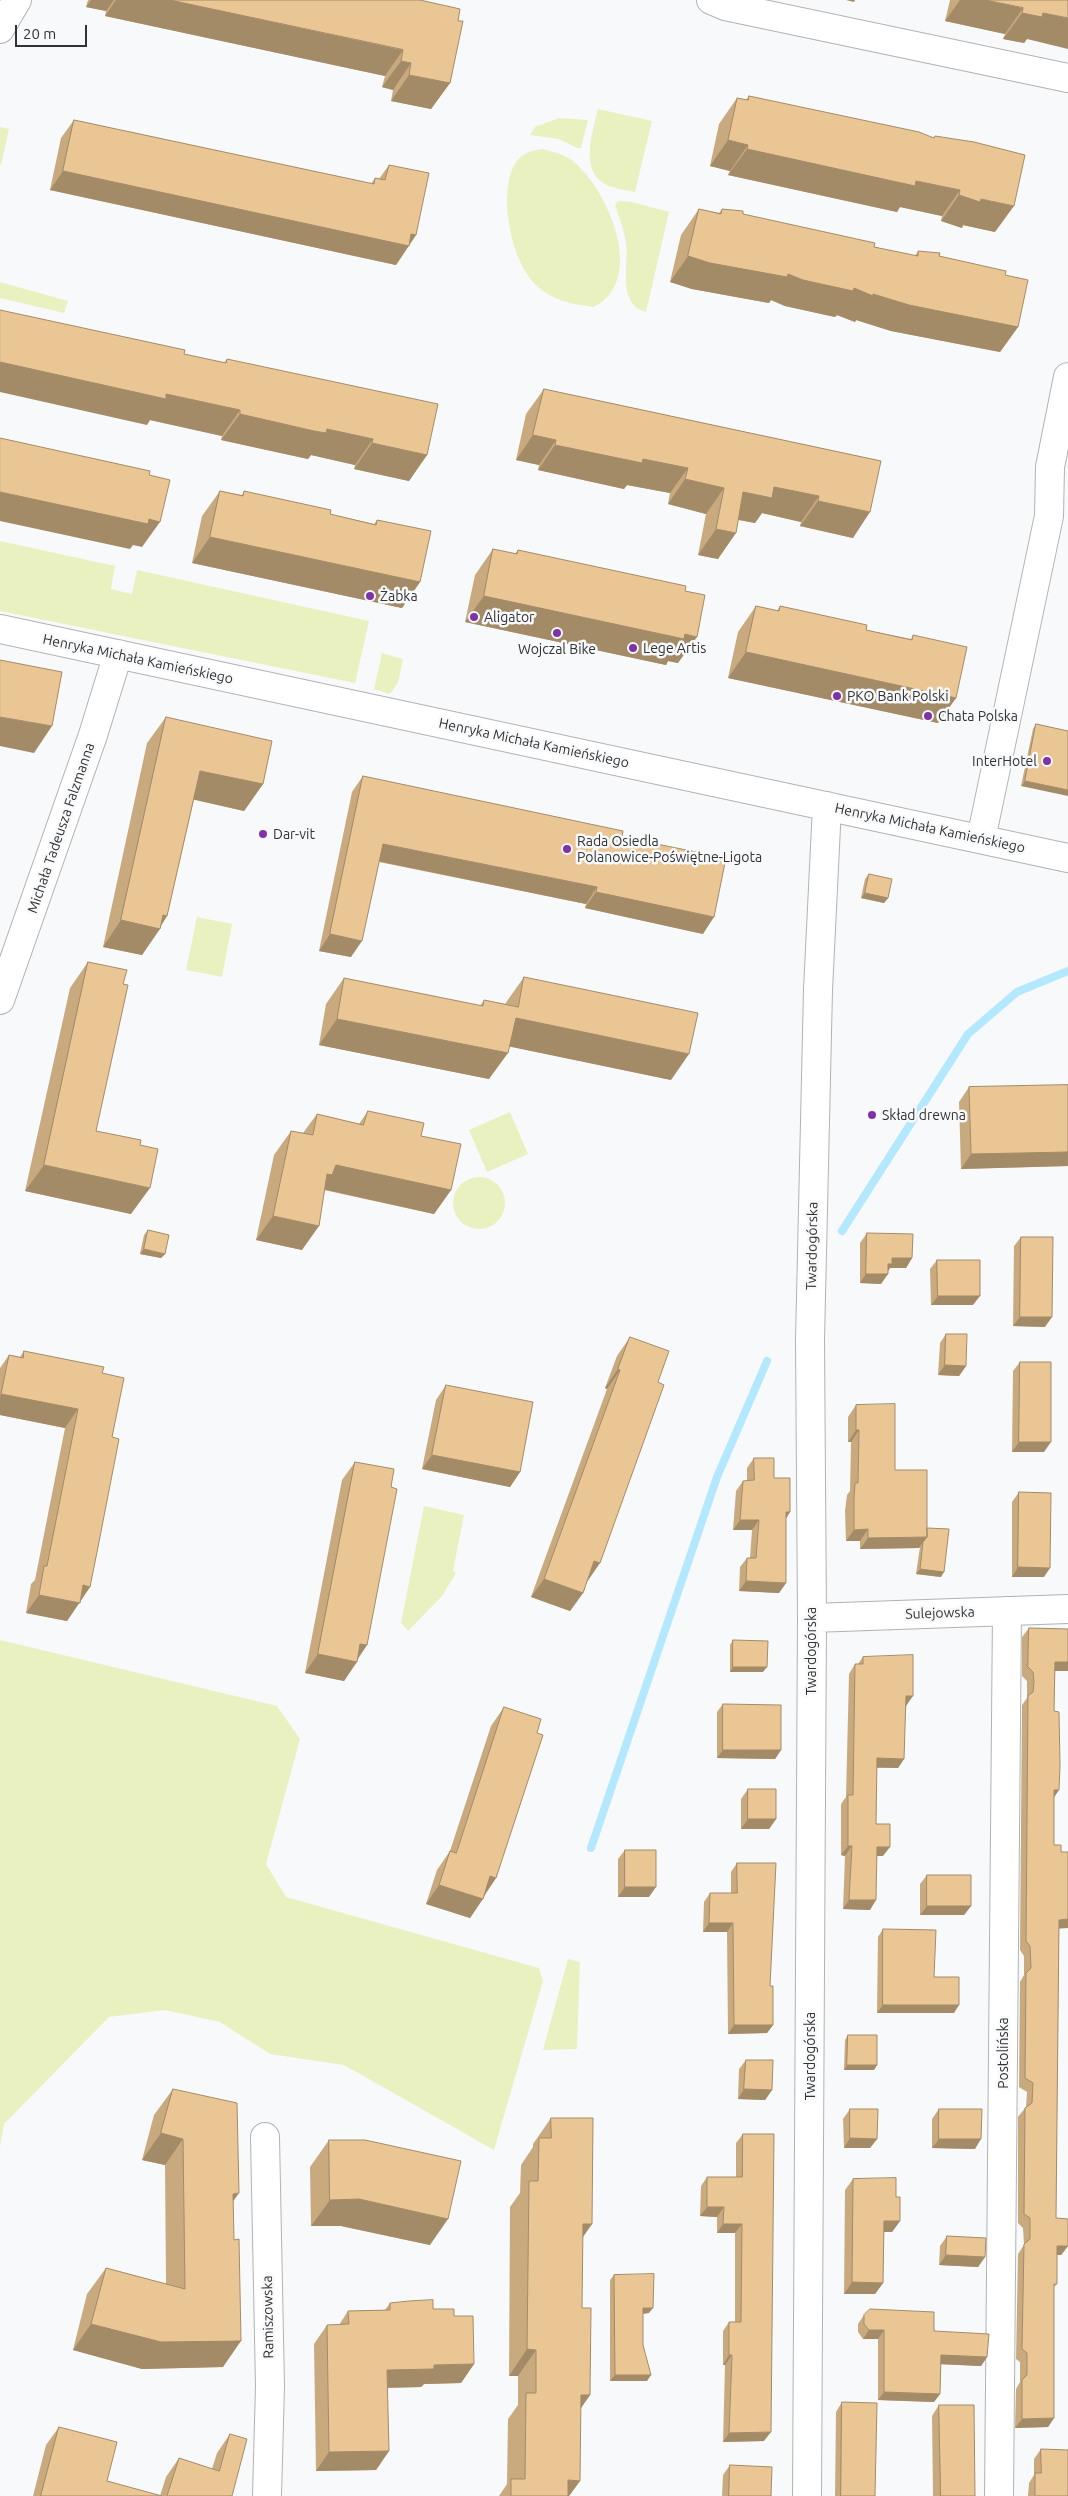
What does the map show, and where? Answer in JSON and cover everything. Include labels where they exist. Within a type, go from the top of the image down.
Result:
[{"type":"street","points":[[0,29],[17,0]]},
{"type":"street","points":[[711,0],[724,6],[1068,78]]},
{"type":"street","points":[[981,839],[1049,516],[1050,467],[1068,377]]},
{"type":"street","name":"Henryka Michała Kamieńskiego","points":[[0,629],[1068,858]]},
{"type":"street","name":"Michała Tadeusza Falzmanna","points":[[0,1000],[96,726],[118,654]]},
{"type":"street","name":"Twardogórska","points":[[807,2496],[812,1618],[810,1330],[818,990],[827,806]]},
{"type":"street","name":"Sulejowska","points":[[812,1618],[1068,1609]]},
{"type":"street","name":"Postolińska","points":[[999,2496],[1007,1611]]},
{"type":"street","name":"Ramiszowska","points":[[265,2137],[270,2386],[267,2496]]},
{"type":"green space","points":[[598,109],[652,121],[635,192],[605,184],[597,178],[592,169],[590,160],[591,139]]},
{"type":"green space","points":[[559,118],[588,120],[581,148],[577,148],[559,139],[530,135],[535,127]]},
{"type":"green space","points":[[0,127],[9,129],[1,165],[0,165]]},
{"type":"green space","points":[[543,149],[558,153],[572,160],[585,173],[609,211],[616,233],[620,256],[618,276],[610,294],[594,307],[563,301],[542,290],[527,273],[513,243],[507,207],[510,175],[521,156]]},
{"type":"green space","points":[[618,201],[632,202],[669,212],[646,312],[637,308],[631,301],[628,293],[626,283],[627,252],[623,228],[615,205]]},
{"type":"green space","points":[[0,282],[68,301],[64,313],[0,298]]},
{"type":"green space","points":[[0,541],[115,566],[111,589],[132,594],[137,570],[369,621],[355,683],[0,611]]},
{"type":"green space","points":[[382,653],[403,659],[398,683],[390,694],[374,689]]},
{"type":"green space","points":[[197,917],[232,924],[222,977],[186,970]]},
{"type":"green space","points":[[510,1112],[528,1154],[487,1172],[469,1130]]},
{"type":"green space","points":[[479,1177],[489,1179],[497,1185],[503,1193],[505,1203],[503,1213],[497,1221],[489,1227],[479,1229],[469,1227],[461,1221],[455,1213],[453,1203],[455,1193],[461,1185],[469,1179]]},
{"type":"green space","points":[[424,1506],[464,1515],[453,1571],[456,1573],[442,1596],[408,1631],[401,1623]]},
{"type":"green space","points":[[0,1640],[277,1706],[300,1739],[266,1864],[286,1897],[539,1968],[543,1981],[494,2150],[344,2065],[270,2054],[220,2022],[165,2010],[109,2017],[4,2124],[0,2147]]},
{"type":"green space","points":[[568,1959],[580,1962],[577,2049],[543,2050]]},
{"type":"building","points":[[170,0],[420,0],[460,9],[458,21],[463,21],[450,83],[409,75],[411,63],[401,61],[403,50]]},
{"type":"building","points":[[985,0],[1068,0],[1068,18],[1043,13],[1042,17],[1022,13],[1023,8]]},
{"type":"building","points":[[749,96],[919,132],[934,138],[935,136],[974,142],[1025,155],[1014,206],[981,199],[980,202],[959,195],[960,190],[916,181],[915,186],[747,149],[748,145],[728,140],[737,98],[748,100]]},
{"type":"building","points":[[74,120],[374,184],[375,178],[385,180],[389,165],[429,173],[416,235],[411,234],[409,246],[63,171]]},
{"type":"building","points":[[699,209],[721,214],[722,209],[743,211],[743,214],[875,243],[874,247],[918,256],[918,251],[940,253],[939,256],[1006,271],[1005,275],[1028,280],[1018,327],[909,305],[873,294],[873,296],[854,288],[853,291],[803,280],[788,274],[787,277],[710,263],[688,256]]},
{"type":"building","points":[[0,310],[185,350],[184,354],[226,363],[227,359],[438,404],[427,455],[372,443],[373,439],[327,429],[326,433],[314,431],[240,414],[240,410],[166,394],[166,399],[0,362]]},
{"type":"building","points":[[544,389],[881,461],[870,512],[818,501],[819,496],[774,487],[772,498],[743,492],[736,533],[716,529],[724,488],[685,479],[688,468],[643,459],[642,463],[555,445],[556,440],[533,435]]},
{"type":"building","points":[[0,438],[150,471],[149,475],[170,480],[160,522],[149,519],[148,524],[0,492]]},
{"type":"building","points":[[220,491],[243,496],[244,491],[331,510],[330,514],[376,525],[377,520],[431,531],[420,582],[210,537]]},
{"type":"building","points":[[493,549],[517,554],[518,550],[686,586],[685,591],[705,595],[697,637],[685,634],[684,639],[484,596]]},
{"type":"building","points":[[756,606],[779,611],[780,606],[867,625],[866,630],[912,640],[913,635],[967,647],[956,698],[746,652]]},
{"type":"building","points":[[0,660],[62,672],[52,726],[0,717]]},
{"type":"building","points":[[166,717],[272,741],[263,784],[200,771],[167,916],[163,915],[160,929],[121,920]]},
{"type":"building","name":"InterHotel","points":[[1036,724],[1068,731],[1068,790],[1025,781]]},
{"type":"building","points":[[363,776],[623,831],[622,837],[726,858],[714,917],[596,892],[597,887],[383,844],[362,941],[330,934]]},
{"type":"building","points":[[869,874],[892,879],[888,898],[865,893]]},
{"type":"building","points":[[88,962],[127,970],[123,984],[128,985],[96,1131],[141,1140],[140,1145],[158,1149],[150,1188],[44,1165]]},
{"type":"building","points":[[524,977],[698,1013],[689,1054],[516,1018],[508,1053],[337,1019],[344,978],[483,1006],[484,1000],[518,1007]]},
{"type":"building","points":[[1068,1085],[1068,1152],[971,1154],[969,1087]]},
{"type":"building","points":[[368,1111],[424,1123],[421,1136],[461,1144],[451,1190],[336,1165],[332,1175],[327,1174],[319,1226],[273,1216],[291,1131],[313,1135],[317,1114],[363,1125]]},
{"type":"building","points":[[148,1230],[169,1235],[165,1254],[144,1249]]},
{"type":"building","points":[[867,1233],[913,1234],[912,1258],[892,1258],[892,1264],[888,1264],[888,1274],[866,1274]]},
{"type":"building","points":[[1021,1237],[1053,1237],[1052,1317],[1020,1317]]},
{"type":"building","points":[[937,1260],[980,1260],[980,1296],[938,1296]]},
{"type":"building","points":[[946,1334],[967,1334],[966,1366],[945,1365]]},
{"type":"building","points":[[630,1337],[669,1351],[658,1382],[664,1385],[600,1563],[594,1561],[583,1593],[544,1579],[620,1370],[618,1369]]},
{"type":"building","points":[[24,1351],[104,1367],[102,1373],[124,1378],[112,1437],[119,1439],[98,1547],[90,1587],[83,1585],[80,1603],[39,1595],[44,1566],[47,1566],[78,1409],[1,1394],[9,1355],[23,1358]]},
{"type":"building","points":[[1020,1362],[1051,1362],[1051,1442],[1019,1442]]},
{"type":"building","points":[[446,1385],[533,1402],[520,1472],[432,1455]]},
{"type":"building","points":[[895,1404],[895,1470],[927,1470],[927,1537],[868,1538],[868,1529],[854,1530],[855,1483],[858,1483],[859,1430],[856,1430],[856,1405]]},
{"type":"building","points":[[754,1458],[774,1458],[774,1478],[790,1478],[790,1512],[786,1512],[786,1583],[746,1581],[747,1558],[756,1558],[759,1520],[740,1520],[743,1481],[754,1480]]},
{"type":"building","points":[[355,1462],[394,1469],[391,1487],[397,1489],[367,1645],[360,1644],[357,1662],[318,1654]]},
{"type":"building","points":[[1019,1492],[1051,1493],[1050,1568],[1018,1567]]},
{"type":"building","points":[[927,1528],[949,1529],[944,1572],[920,1569],[923,1542],[927,1537]]},
{"type":"building","points":[[1029,1628],[1068,1629],[1068,1662],[1055,1662],[1054,1711],[1059,1712],[1060,1765],[1059,1790],[1054,1790],[1054,1845],[1061,1845],[1061,1852],[1068,1852],[1068,1919],[1059,1920],[1056,2218],[1068,2219],[1068,2246],[1057,2246],[1057,2284],[1054,2284],[1054,2418],[1022,2419],[1022,2380],[1027,2375],[1027,2353],[1022,2349],[1024,2244],[1030,2239],[1030,2218],[1024,2214],[1025,2108],[1032,2103],[1033,2083],[1025,2078],[1026,1973],[1031,1968],[1030,1946],[1026,1941],[1028,1696],[1033,1692],[1034,1682],[1033,1672],[1028,1667]]},
{"type":"building","points":[[733,1640],[768,1641],[767,1667],[733,1667]]},
{"type":"building","points":[[913,1655],[913,1696],[906,1696],[904,1759],[877,1758],[876,1824],[890,1824],[890,1847],[877,1847],[876,1900],[849,1900],[852,1846],[848,1846],[848,1795],[853,1795],[855,1664],[863,1664],[863,1657]]},
{"type":"building","points":[[723,1704],[781,1705],[781,1750],[723,1750]]},
{"type":"building","points":[[504,1707],[541,1719],[537,1733],[543,1735],[496,1878],[490,1876],[483,1899],[439,1885],[450,1851],[456,1853]]},
{"type":"building","points":[[748,1789],[776,1789],[776,1819],[748,1819]]},
{"type":"building","points":[[625,1850],[656,1850],[656,1887],[625,1887]]},
{"type":"building","points":[[737,1863],[776,1863],[770,1986],[773,1986],[773,2025],[734,2025],[733,1923],[709,1923],[710,1893],[737,1893]]},
{"type":"building","points":[[927,1875],[971,1875],[971,1906],[927,1906]]},
{"type":"building","points":[[883,1929],[936,1930],[934,1977],[959,1977],[959,2005],[883,2005]]},
{"type":"building","points":[[848,2035],[877,2035],[877,2065],[847,2065]]},
{"type":"building","points":[[746,2060],[773,2060],[772,2090],[744,2089]]},
{"type":"building","points":[[173,2089],[237,2103],[239,2193],[233,2194],[234,2240],[239,2239],[241,2341],[161,2342],[91,2324],[106,2268],[185,2289],[183,2139],[161,2133]]},
{"type":"building","points":[[850,2109],[878,2109],[877,2139],[850,2138]]},
{"type":"building","points":[[939,2109],[982,2109],[981,2139],[939,2139]]},
{"type":"building","points":[[551,2118],[593,2118],[592,2224],[583,2224],[582,2308],[591,2308],[590,2395],[581,2395],[580,2481],[568,2480],[568,2496],[511,2496],[511,2479],[525,2479],[526,2393],[536,2393],[536,2350],[527,2349],[529,2181],[538,2181],[539,2138],[551,2138]]},
{"type":"building","points":[[743,2134],[774,2134],[771,2432],[729,2433],[732,2355],[729,2355],[729,2322],[741,2322],[742,2224],[723,2224],[724,2207],[707,2207],[707,2177],[742,2177]]},
{"type":"building","points":[[329,2140],[365,2140],[461,2161],[448,2219],[359,2199],[330,2200]]},
{"type":"building","points":[[896,2178],[896,2197],[900,2197],[900,2221],[884,2221],[883,2283],[852,2282],[853,2179]]},
{"type":"building","points":[[947,2236],[986,2238],[985,2257],[946,2255]]},
{"type":"building","points":[[654,2274],[653,2308],[643,2308],[643,2345],[651,2375],[615,2375],[614,2275]]},
{"type":"building","points":[[433,2300],[433,2309],[454,2309],[454,2316],[473,2316],[474,2364],[434,2365],[434,2369],[387,2370],[389,2451],[329,2452],[327,2325],[349,2324],[348,2311],[390,2310],[390,2303]]},
{"type":"building","points":[[870,2309],[934,2312],[934,2331],[989,2334],[987,2357],[941,2355],[940,2394],[884,2392],[884,2330],[869,2330],[864,2324],[864,2315]]},
{"type":"building","points":[[842,2402],[877,2403],[875,2496],[841,2496]]},
{"type":"building","points":[[939,2405],[974,2405],[975,2496],[941,2496]]},
{"type":"building","points":[[59,2427],[117,2442],[107,2481],[162,2496],[41,2496]]},
{"type":"building","points":[[230,2434],[247,2439],[232,2496],[167,2496],[179,2458],[219,2471]]},
{"type":"building","points":[[1041,2449],[1068,2450],[1068,2496],[1035,2496],[1035,2473],[1041,2473]]},
{"type":"building","points":[[730,2465],[772,2467],[771,2496],[729,2496]]},
{"type":"waterway","points":[[842,1231],[968,1034],[1017,992],[1068,971]]},
{"type":"waterway","points":[[591,1848],[717,1477],[767,1361]]},
{"type":"place","name":"Żabka","points":[[370,596]]},
{"type":"place","name":"Aligator","points":[[474,617]]},
{"type":"place","name":"Wojczal Bike","points":[[557,633]]},
{"type":"place","name":"Lege Artis","points":[[633,648]]},
{"type":"place","name":"PKO Bank Polski","points":[[837,696]]},
{"type":"place","name":"Chata Polska","points":[[928,716]]},
{"type":"place","name":"InterHotel","points":[[1047,761]]},
{"type":"place","name":"Dar-vit","points":[[263,834]]},
{"type":"place","name":"Rada Osiedla Polanowice-Poświętne-Ligota","points":[[567,849]]},
{"type":"place","name":"Skład drewna","points":[[872,1115]]}]
